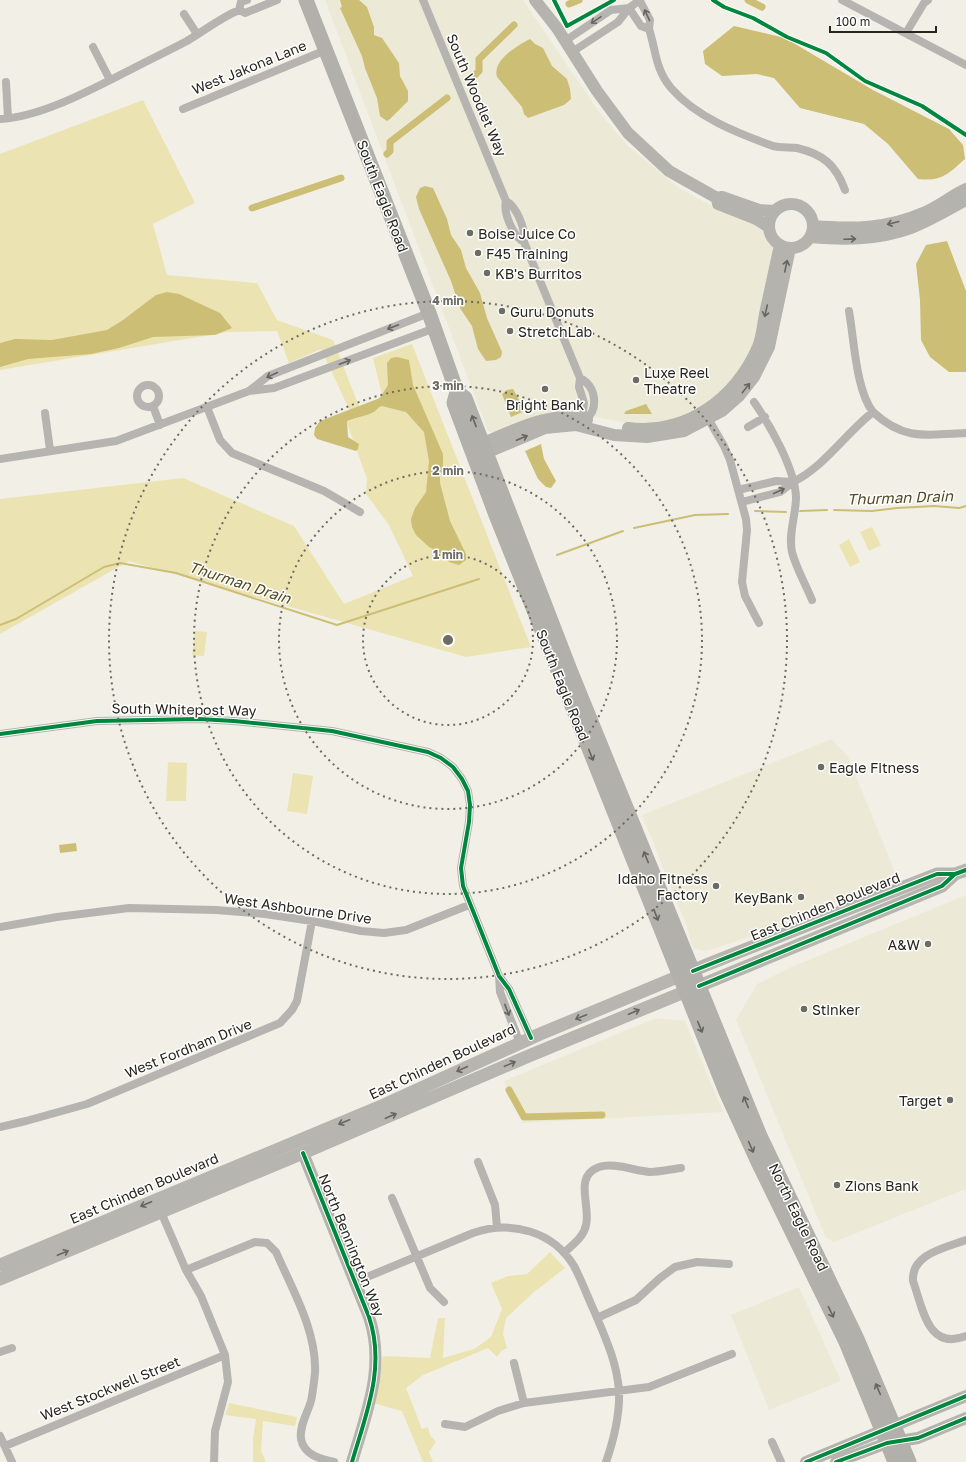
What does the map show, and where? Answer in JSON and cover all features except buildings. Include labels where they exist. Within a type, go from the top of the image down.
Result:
[{"type":"highway","name":"South Eagle Road","points":[[306,0],[435,328],[457,392],[454,403],[479,446],[524,550],[686,974]]},
{"type":"highway","points":[[479,446],[473,443],[477,448],[514,544],[524,550]]},
{"type":"highway","name":"South Eagle Road","points":[[479,446],[516,564],[686,974]]},
{"type":"highway","points":[[516,564],[524,568],[527,572],[560,658],[568,674],[573,677]]},
{"type":"highway","name":"North Eagle Road","points":[[686,974],[763,1142],[857,1338],[890,1434],[895,1462]]},
{"type":"highway","name":"North Eagle Road","points":[[890,1434],[909,1462]]},
{"type":"main road","name":"East Chinden Boulevard","points":[[0,1266],[384,1105],[525,1040],[910,884],[938,874],[960,872]]},
{"type":"main road","name":"East Chinden Boulevard","points":[[0,1279],[303,1153],[490,1072],[692,988],[860,921],[942,886],[960,872]]},
{"type":"main road","points":[[860,921],[873,908],[905,894],[910,884]]},
{"type":"main road","points":[[161,1212],[174,1199],[266,1160],[288,1145]]},
{"type":"street","points":[[6,82],[4,119],[35,113],[110,80],[197,34],[239,10],[241,2],[247,0]]},
{"type":"street","points":[[239,10],[245,13],[277,0]]},
{"type":"street","name":"South Woodlet Way","points":[[423,0],[506,200],[505,208],[517,238],[524,242],[580,378],[587,381],[592,393],[594,403],[593,414],[585,423]]},
{"type":"street","points":[[535,0],[628,133],[670,171],[717,198],[722,197],[759,210],[775,211]]},
{"type":"street","points":[[572,52],[618,22],[629,8],[640,0],[650,20],[649,29],[658,68],[670,87],[684,101],[703,115],[775,146],[796,148],[818,155],[832,165],[839,173],[845,190]]},
{"type":"street","points":[[842,0],[966,65]]},
{"type":"street","points":[[906,33],[928,0]]},
{"type":"street","points":[[565,41],[611,10],[629,8]]},
{"type":"street","points":[[629,8],[641,26],[649,29]]},
{"type":"street","points":[[184,14],[197,34]]},
{"type":"street","points":[[93,47],[110,80]]},
{"type":"street","name":"West Jakona Lane","points":[[183,109],[326,50]]},
{"type":"street","points":[[812,231],[865,228],[893,223],[924,213],[966,189]]},
{"type":"street","points":[[717,198],[718,204],[756,219],[769,227]]},
{"type":"street","points":[[812,231],[845,240],[889,235],[910,229],[966,200]]},
{"type":"street","points":[[784,205],[798,205],[809,213],[812,231],[802,246],[785,247],[774,240],[769,227],[770,219],[775,211],[784,205]]},
{"type":"street","points":[[479,446],[545,428],[585,423],[614,435],[647,438],[684,431],[706,415],[731,390],[748,366],[759,345],[785,247]]},
{"type":"street","points":[[849,311],[860,387],[867,406],[884,422],[900,431],[921,435],[966,433]]},
{"type":"street","points":[[249,391],[268,376],[429,313]]},
{"type":"street","points":[[0,459],[116,440],[249,391],[274,388],[435,328]]},
{"type":"street","points":[[754,402],[765,417],[776,437],[793,482],[796,498],[792,530],[792,552],[812,600]]},
{"type":"street","points":[[153,406],[160,425]]},
{"type":"street","points":[[207,407],[220,440],[232,453],[324,491],[360,512]]},
{"type":"street","points":[[742,502],[780,492],[793,482],[808,475],[857,424],[873,412]]},
{"type":"street","points":[[45,413],[50,450]]},
{"type":"street","points":[[706,415],[724,446],[742,502],[747,530],[742,582],[745,596],[759,623]]},
{"type":"street","points":[[748,427],[765,417]]},
{"type":"street","points":[[738,490],[776,481],[793,482]]},
{"type":"street","name":"South Whitepost Way","points":[[0,734],[97,721],[227,720],[332,731],[428,752],[441,758],[453,767],[462,779],[468,791],[470,822],[462,868],[463,886],[499,976],[509,989],[525,1040]]},
{"type":"street","name":"West Ashbourne Drive","points":[[0,927],[57,917],[129,908],[216,910],[264,914],[312,920],[361,931],[384,933],[411,928],[469,904]]},
{"type":"street","name":"West Fordham Drive","points":[[0,1127],[87,1104],[280,1023],[292,1010],[297,1001],[312,920]]},
{"type":"street","name":"South Whitepost Way","points":[[499,976],[500,992],[525,1040]]},
{"type":"street","name":"North Bennington Way","points":[[303,1153],[373,1328],[377,1356],[374,1386],[352,1462]]},
{"type":"street","points":[[478,1162],[493,1197],[498,1227]]},
{"type":"street","points":[[564,1253],[580,1238],[586,1226],[584,1184],[591,1172],[599,1167],[608,1166],[652,1172],[681,1168]]},
{"type":"street","points":[[392,1198],[430,1288],[444,1302]]},
{"type":"street","points":[[161,1212],[186,1270],[202,1296],[225,1355],[228,1382],[215,1431],[214,1462]]},
{"type":"street","points":[[355,1282],[473,1233],[498,1227],[530,1231],[551,1242],[564,1253],[578,1274],[613,1357],[619,1392],[617,1422],[606,1462]]},
{"type":"street","points":[[966,1240],[926,1256],[914,1267],[912,1281],[928,1320],[936,1334],[942,1339],[958,1339],[966,1336]]},
{"type":"street","points":[[186,1270],[254,1242],[267,1243],[276,1252],[307,1326],[312,1343],[315,1372],[313,1389],[301,1429],[301,1439],[304,1447],[310,1454],[316,1458],[334,1462]]},
{"type":"street","points":[[597,1318],[636,1300],[660,1278],[675,1267],[697,1262],[729,1264]]},
{"type":"street","points":[[0,1352],[12,1348]]},
{"type":"street","points":[[445,1424],[465,1427],[498,1411],[524,1403],[641,1389],[657,1385],[732,1354]]},
{"type":"street","name":"West Stockwell Street","points":[[5,1446],[225,1355]]},
{"type":"street","points":[[514,1363],[524,1403]]},
{"type":"street","points":[[836,1462],[966,1396]]},
{"type":"street","points":[[806,1462],[890,1434],[918,1438],[966,1418]]},
{"type":"street","points":[[0,1436],[12,1462]]},
{"type":"street","points":[[772,1442],[781,1462]]},
{"type":"shaded area","points":[[325,0],[523,0],[599,112],[628,146],[679,188],[704,202],[763,227],[768,233],[773,245],[775,257],[757,337],[739,375],[709,403],[673,420],[651,424],[632,424],[575,413],[495,433],[488,431]]},
{"type":"shaded area","points":[[340,0],[359,0],[367,7],[374,27],[374,35],[382,38],[399,63],[400,76],[408,91],[408,101],[387,121],[380,116],[377,98],[365,68],[362,56],[340,8],[342,7]]},
{"type":"shaded area","points":[[734,26],[785,38],[873,90],[949,129],[963,145],[965,159],[944,176],[926,180],[918,179],[888,144],[864,124],[800,108],[774,78],[757,74],[722,76],[705,64],[703,51]]},
{"type":"shaded area","points":[[530,39],[535,44],[543,48],[552,66],[567,79],[571,99],[564,105],[528,118],[524,114],[522,107],[497,77],[496,71],[498,65],[507,54]]},
{"type":"shaded area","points":[[143,100],[195,203],[153,224],[167,275],[257,283],[277,320],[333,340],[362,414],[382,395],[373,358],[412,344],[531,647],[466,657],[129,561],[0,634],[0,499],[183,478],[294,526],[344,604],[413,576],[389,525],[366,494],[367,479],[347,423],[349,409],[321,349],[289,363],[277,331],[228,332],[0,370],[0,154]]},
{"type":"shaded area","points":[[425,186],[433,188],[447,219],[451,235],[461,250],[466,268],[480,293],[487,318],[502,352],[501,357],[496,360],[486,361],[478,349],[472,326],[460,308],[451,281],[419,209],[416,197],[420,188]]},
{"type":"shaded area","points":[[947,241],[966,291],[966,372],[949,372],[930,357],[921,340],[920,300],[916,264],[926,245]]},
{"type":"shaded area","points":[[167,292],[179,294],[220,313],[232,328],[215,335],[153,337],[119,348],[91,354],[28,359],[0,367],[0,343],[15,339],[52,340],[107,330],[156,295]]},
{"type":"shaded area","points":[[397,357],[409,360],[413,385],[443,454],[443,470],[440,477],[440,483],[450,521],[466,554],[466,560],[459,565],[449,562],[442,554],[429,547],[416,535],[412,527],[411,519],[415,508],[426,492],[429,461],[424,432],[406,412],[382,406],[374,412],[347,421],[348,437],[359,444],[356,451],[317,439],[314,435],[315,428],[320,421],[380,398],[388,385],[387,363],[391,358]]},
{"type":"shaded area","points":[[513,389],[525,411],[511,417],[502,394],[507,390]]},
{"type":"shaded area","points":[[646,404],[652,414],[624,414],[626,411]]},
{"type":"shaded area","points":[[541,444],[544,459],[556,481],[551,488],[546,487],[538,479],[525,451]]},
{"type":"shaded area","points":[[872,527],[881,545],[869,551],[860,532]]},
{"type":"shaded area","points":[[849,539],[860,562],[850,567],[839,545]]},
{"type":"shaded area","points":[[195,631],[207,632],[204,656],[192,655]]},
{"type":"shaded area","points":[[832,739],[848,757],[897,877],[835,902],[829,908],[778,927],[707,951],[695,949],[691,943],[687,927],[642,815]]},
{"type":"shaded area","points":[[168,762],[187,763],[186,801],[166,801]]},
{"type":"shaded area","points":[[293,773],[313,776],[307,814],[287,811]]},
{"type":"shaded area","points":[[76,843],[77,851],[60,853],[59,845]]},
{"type":"shaded area","points":[[966,895],[966,1189],[834,1242],[826,1238],[736,1020],[757,984],[789,968]]},
{"type":"shaded area","points":[[656,1018],[685,1021],[723,1112],[522,1123],[504,1081]]},
{"type":"shaded area","points":[[550,1252],[565,1268],[534,1292],[506,1318],[503,1334],[507,1348],[501,1351],[497,1357],[488,1348],[423,1375],[406,1388],[422,1429],[428,1427],[430,1435],[436,1442],[429,1452],[433,1462],[423,1462],[402,1411],[373,1403],[383,1356],[430,1358],[438,1318],[445,1318],[443,1358],[474,1349],[491,1337],[502,1309],[491,1283],[508,1276],[527,1274]]},
{"type":"shaded area","points":[[799,1287],[841,1381],[769,1410],[731,1315]]},
{"type":"shaded area","points":[[229,1403],[297,1417],[295,1426],[263,1421],[261,1451],[266,1462],[253,1462],[253,1439],[256,1419],[225,1415]]},
{"type":"waterway","points":[[569,4],[579,0]]},
{"type":"waterway","points":[[748,0],[762,7]]},
{"type":"waterway","points":[[472,78],[479,71],[479,59],[514,25]]},
{"type":"waterway","points":[[387,154],[390,151],[390,142],[447,98]]},
{"type":"waterway","points":[[252,208],[341,178]]},
{"type":"waterway","name":"Thurman Drain","points":[[834,510],[872,511],[934,506],[959,508],[966,506]]},
{"type":"waterway","name":"Thurman Drain","points":[[800,511],[827,510]]},
{"type":"waterway","name":"Thurman Drain","points":[[755,511],[786,512]]},
{"type":"waterway","name":"Thurman Drain","points":[[634,528],[695,515],[728,514]]},
{"type":"waterway","name":"Thurman Drain","points":[[557,555],[623,531]]},
{"type":"waterway","name":"Thurman Drain","points":[[0,625],[16,619],[104,567],[120,563],[176,573],[337,625],[479,579]]},
{"type":"waterway","points":[[509,1090],[524,1117],[602,1115]]},
{"type":"cycle path","points":[[554,0],[567,26],[614,0]]},
{"type":"cycle path","points":[[713,0],[724,7],[753,18],[787,37],[826,53],[865,81],[922,106],[966,135]]},
{"type":"cycle path","points":[[0,734],[97,721],[199,719],[332,731],[428,752],[441,758],[453,767],[462,779],[468,791],[470,805],[469,822],[461,868],[463,886],[499,976],[509,989],[531,1038]]},
{"type":"cycle path","points":[[693,971],[937,874],[955,874],[966,870]]},
{"type":"cycle path","points":[[699,986],[942,886],[955,874]]},
{"type":"cycle path","points":[[303,1153],[369,1317],[374,1336],[375,1372],[372,1390],[352,1462]]},
{"type":"cycle path","points":[[806,1462],[966,1396]]},
{"type":"cycle path","points":[[836,1462],[887,1443],[918,1438],[966,1418]]},
{"type":"place","name":"Boise Juice Co","points":[[470,233]]},
{"type":"place","name":"F45 Training","points":[[478,253]]},
{"type":"place","name":"KB's Burritos","points":[[487,273]]},
{"type":"place","name":"Guru Donuts","points":[[502,311]]},
{"type":"place","name":"StretchLab","points":[[510,331]]},
{"type":"place","name":"Luxe Reel Theatre","points":[[636,380]]},
{"type":"place","name":"Bright Bank","points":[[545,389]]},
{"type":"place","name":"Eagle Fitness","points":[[821,767]]},
{"type":"place","name":"Idaho Fitness Factory","points":[[716,886]]},
{"type":"place","name":"KeyBank","points":[[801,897]]},
{"type":"place","name":"A&W","points":[[928,944]]},
{"type":"place","name":"Stinker","points":[[804,1009]]},
{"type":"place","name":"Target","points":[[950,1100]]},
{"type":"place","name":"Zions Bank","points":[[837,1185]]}]
